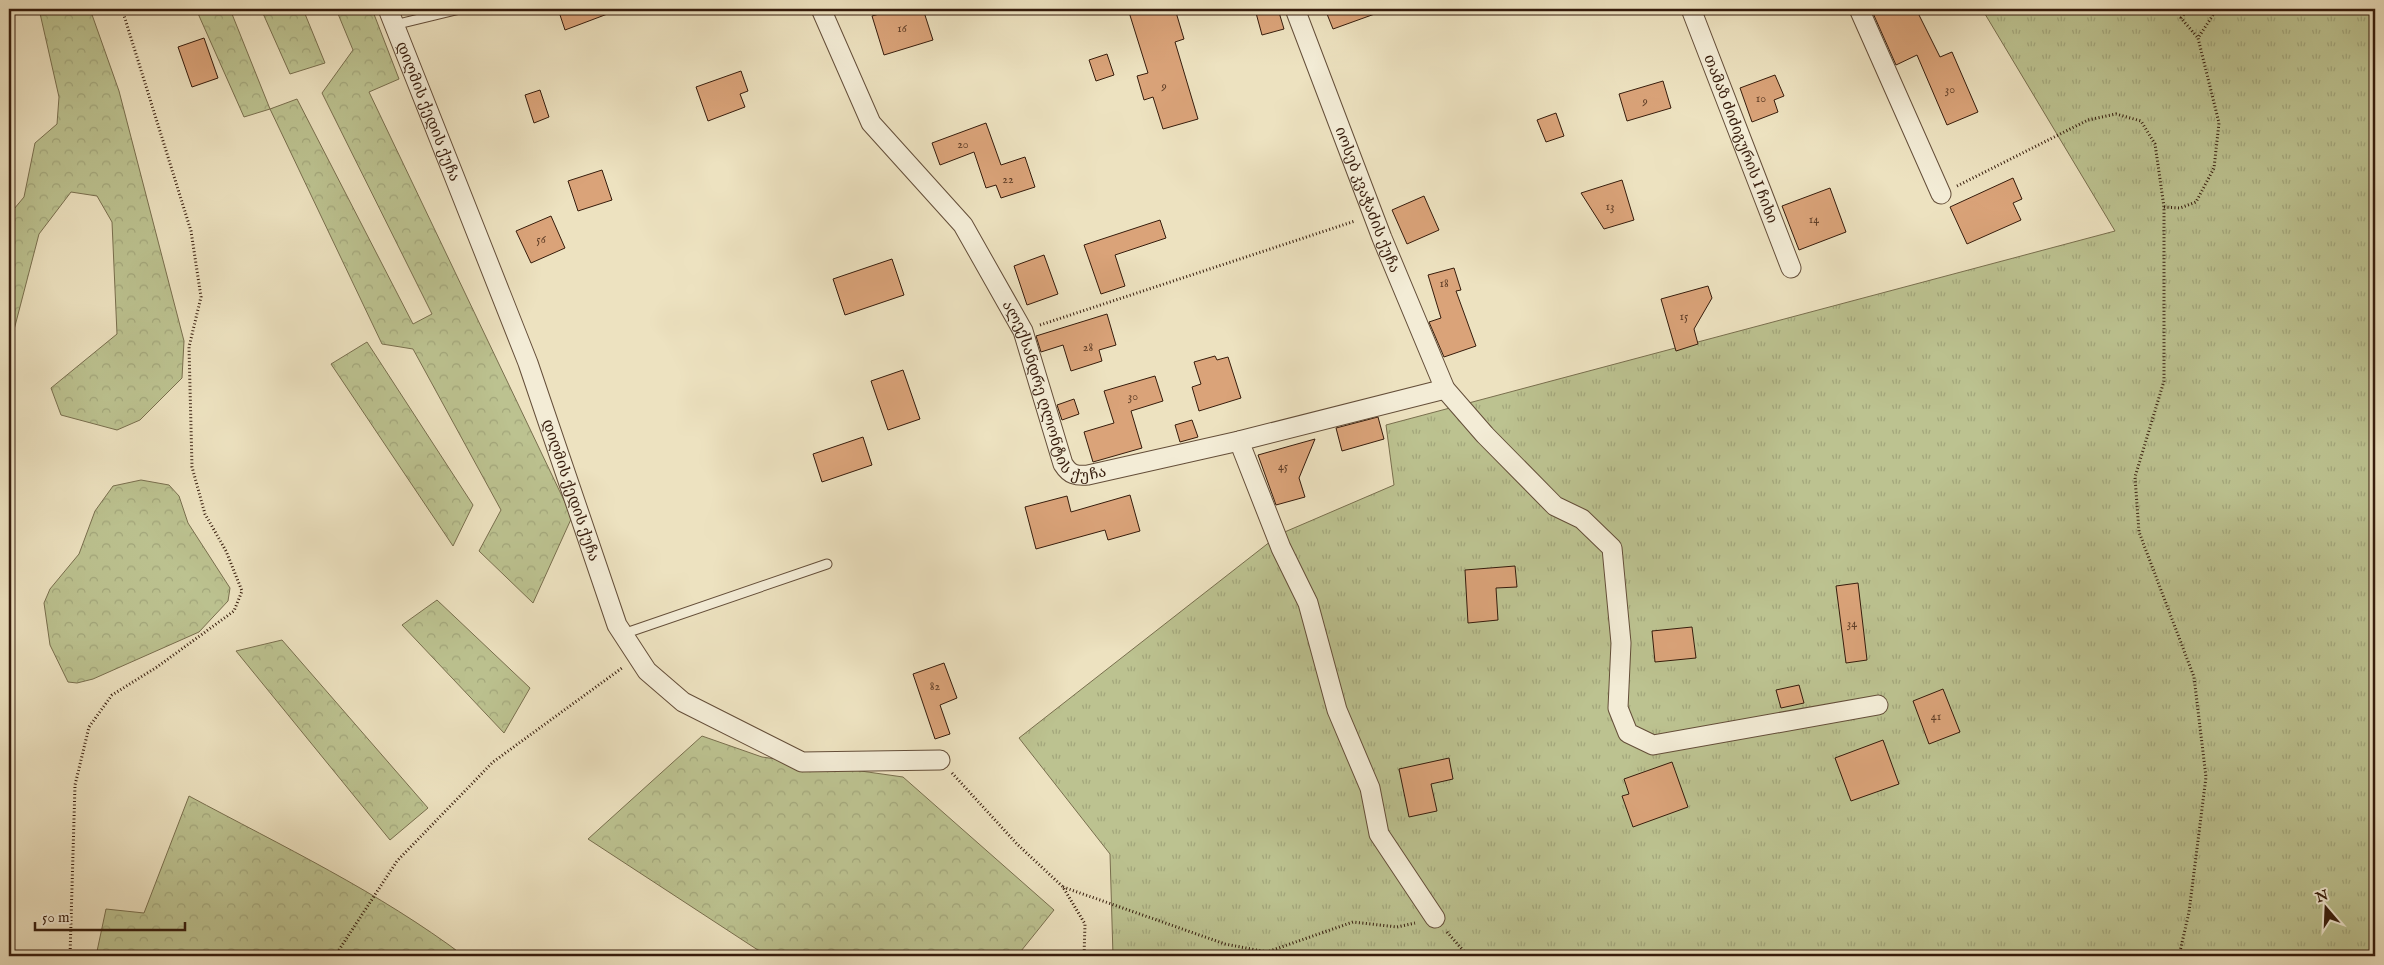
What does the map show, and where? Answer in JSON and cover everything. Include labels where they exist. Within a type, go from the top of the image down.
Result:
[{"type":"street","name":"ალექსანდრე ღლონტის ქუჩა","points":[[821,9],[871,123],[963,225],[1023,331],[1063,464],[1068,471],[1077,476],[1088,475],[1239,441],[1445,389]]},
{"type":"street","name":"იოსებ კვაჭაძის ქუჩა","points":[[1295,9],[1373,214],[1445,389],[1485,434],[1555,506],[1582,519],[1612,548],[1621,644],[1618,708],[1628,733],[1653,745],[1878,705]]},
{"type":"street","name":"თამაზ ძიძიგურის I ჩიხი","points":[[1691,9],[1790,268]]},
{"type":"street","points":[[1859,9],[1941,194]]},
{"type":"street","name":"დიღმის ქედის ქუჩა","points":[[391,17],[528,363],[617,625],[647,671],[682,702],[802,762],[940,760]]},
{"type":"street","points":[[1239,441],[1281,548],[1308,603],[1337,710],[1370,788],[1379,834],[1435,918]]},
{"type":"lane","points":[[391,17],[460,9]]},
{"type":"lane","points":[[623,634],[827,564]]},
{"type":"path","points":[[70,956],[75,785],[89,727],[112,695],[157,667],[234,611],[242,591],[226,551],[205,514],[192,466],[189,347],[201,297],[191,231],[122,9]]},
{"type":"path","points":[[2164,207],[2180,208],[2196,202],[2214,168],[2219,123],[2198,38],[2181,18],[2188,9]]},
{"type":"path","points":[[2198,38],[2217,9]]},
{"type":"path","points":[[2367,9],[2375,15]]},
{"type":"path","points":[[1941,194],[2088,120],[2116,114],[2141,121],[2155,144],[2164,207],[2164,381],[2135,478],[2139,532],[2194,677],[2206,777],[2189,912],[2179,956]]},
{"type":"path","points":[[1023,331],[1373,214]]},
{"type":"path","points":[[335,956],[397,861],[493,762],[638,656]]},
{"type":"path","points":[[940,760],[1017,844],[1063,887],[1085,924],[1084,956]]},
{"type":"path","points":[[1063,887],[1225,944],[1267,952],[1353,922],[1398,927],[1435,918],[1468,956]]},
{"type":"green space","points":[[39,9],[90,9],[119,91],[184,341],[182,378],[140,420],[117,430],[61,415],[51,388],[117,334],[112,222],[97,196],[71,192],[39,234],[9,349],[9,215],[24,197],[35,143],[57,124],[59,97]]},
{"type":"green space","points":[[196,9],[230,9],[270,109],[244,117]]},
{"type":"green space","points":[[261,9],[303,9],[325,63],[290,74]]},
{"type":"green space","points":[[336,9],[372,9],[399,79],[369,92],[572,517],[533,603],[479,551],[501,510],[413,349],[382,344],[270,109],[297,99],[413,324],[432,314],[322,93],[353,50]]},
{"type":"green space","points":[[1982,9],[2375,9],[2375,956],[1113,956],[1110,854],[1019,738],[1280,534],[1394,485],[1386,425],[2115,231]]},
{"type":"green space","points":[[367,342],[473,505],[453,546],[331,364]]},
{"type":"green space","points":[[141,480],[169,485],[179,496],[188,523],[230,588],[228,601],[199,632],[93,679],[77,683],[68,682],[50,645],[44,603],[50,589],[79,554],[95,511],[113,486]]},
{"type":"green space","points":[[437,600],[530,688],[504,733],[402,625]]},
{"type":"green space","points":[[282,640],[428,808],[390,840],[236,651]]},
{"type":"green space","points":[[702,736],[762,757],[903,777],[1054,910],[1017,956],[767,956],[588,839]]},
{"type":"green space","points":[[189,796],[364,890],[432,933],[464,956],[96,956],[106,909],[144,913]]},
{"type":"building","points":[[558,9],[617,9],[618,10],[565,30]]},
{"type":"building","points":[[897,9],[923,9],[933,40],[884,55],[872,16]]},
{"type":"building","points":[[1128,9],[1175,9],[1184,39],[1175,42],[1198,119],[1163,129],[1153,97],[1144,100],[1137,76],[1148,73]]},
{"type":"building","points":[[1269,9],[1278,9],[1284,29],[1262,35],[1256,13]]},
{"type":"building","points":[[1325,9],[1383,9],[1383,11],[1333,29]]},
{"type":"building","points":[[1877,9],[1916,9],[1940,57],[1952,52],[1978,112],[1947,125],[1917,55],[1896,65],[1872,11]]},
{"type":"building","points":[[204,38],[218,78],[192,87],[178,47]]},
{"type":"building","points":[[1107,54],[1114,75],[1096,81],[1089,60]]},
{"type":"building","points":[[741,71],[748,91],[740,94],[745,107],[708,121],[696,87]]},
{"type":"building","points":[[1775,75],[1784,96],[1774,100],[1778,112],[1752,122],[1740,88]]},
{"type":"building","points":[[1663,81],[1671,108],[1627,121],[1619,94]]},
{"type":"building","points":[[540,90],[549,117],[534,123],[525,95]]},
{"type":"building","points":[[1556,113],[1564,136],[1546,142],[1537,120]]},
{"type":"building","points":[[986,123],[1001,165],[1025,157],[1035,187],[1001,198],[996,185],[986,188],[974,152],[940,165],[932,143]]},
{"type":"building","points":[[602,170],[612,200],[578,211],[568,181]]},
{"type":"building","points":[[2013,178],[2022,199],[2013,203],[2021,220],[1967,244],[1950,207]]},
{"type":"building","points":[[1622,180],[1634,220],[1604,229],[1581,193]]},
{"type":"building","points":[[1830,188],[1846,232],[1799,250],[1782,206]]},
{"type":"building","points":[[1424,196],[1439,230],[1407,244],[1392,210]]},
{"type":"building","points":[[551,216],[565,248],[531,263],[516,231]]},
{"type":"building","points":[[1160,220],[1166,238],[1115,255],[1125,286],[1101,294],[1084,245]]},
{"type":"building","points":[[1044,255],[1058,294],[1027,305],[1014,266]]},
{"type":"building","points":[[892,259],[904,295],[845,315],[833,279]]},
{"type":"building","points":[[1454,268],[1461,290],[1456,291],[1476,346],[1444,357],[1429,322],[1441,318],[1428,275]]},
{"type":"building","points":[[1708,286],[1712,298],[1694,329],[1698,344],[1676,351],[1661,299]]},
{"type":"building","points":[[1107,314],[1116,345],[1099,350],[1102,361],[1071,371],[1063,345],[1041,352],[1036,336]]},
{"type":"building","points":[[1215,356],[1217,360],[1228,357],[1241,398],[1199,411],[1192,387],[1201,384],[1194,362]]},
{"type":"building","points":[[903,370],[920,419],[888,430],[871,381]]},
{"type":"building","points":[[1155,376],[1163,401],[1131,411],[1142,448],[1093,462],[1084,432],[1114,423],[1104,391]]},
{"type":"building","points":[[1074,399],[1079,414],[1062,420],[1057,405]]},
{"type":"building","points":[[1378,417],[1384,439],[1342,451],[1336,428]]},
{"type":"building","points":[[1192,420],[1198,437],[1180,442],[1175,425]]},
{"type":"building","points":[[863,437],[872,465],[822,482],[813,454]]},
{"type":"building","points":[[1315,439],[1299,478],[1305,497],[1276,505],[1258,455]]},
{"type":"building","points":[[1130,495],[1140,531],[1108,540],[1105,530],[1036,549],[1025,507],[1067,496],[1071,512]]},
{"type":"building","points":[[1515,566],[1517,587],[1496,588],[1498,620],[1468,623],[1465,570]]},
{"type":"building","points":[[1858,583],[1867,660],[1846,663],[1836,586]]},
{"type":"building","points":[[1692,627],[1696,658],[1655,662],[1652,631]]},
{"type":"building","points":[[944,663],[957,698],[940,705],[950,734],[935,739],[913,674]]},
{"type":"building","points":[[1799,685],[1804,703],[1781,708],[1776,690]]},
{"type":"building","points":[[1943,689],[1960,732],[1929,744],[1913,701]]},
{"type":"building","points":[[1883,740],[1899,784],[1851,801],[1835,758]]},
{"type":"building","points":[[1449,758],[1453,779],[1431,784],[1437,811],[1409,817],[1399,769]]},
{"type":"building","points":[[1672,762],[1688,807],[1633,827],[1622,796],[1629,794],[1624,779]]}]
